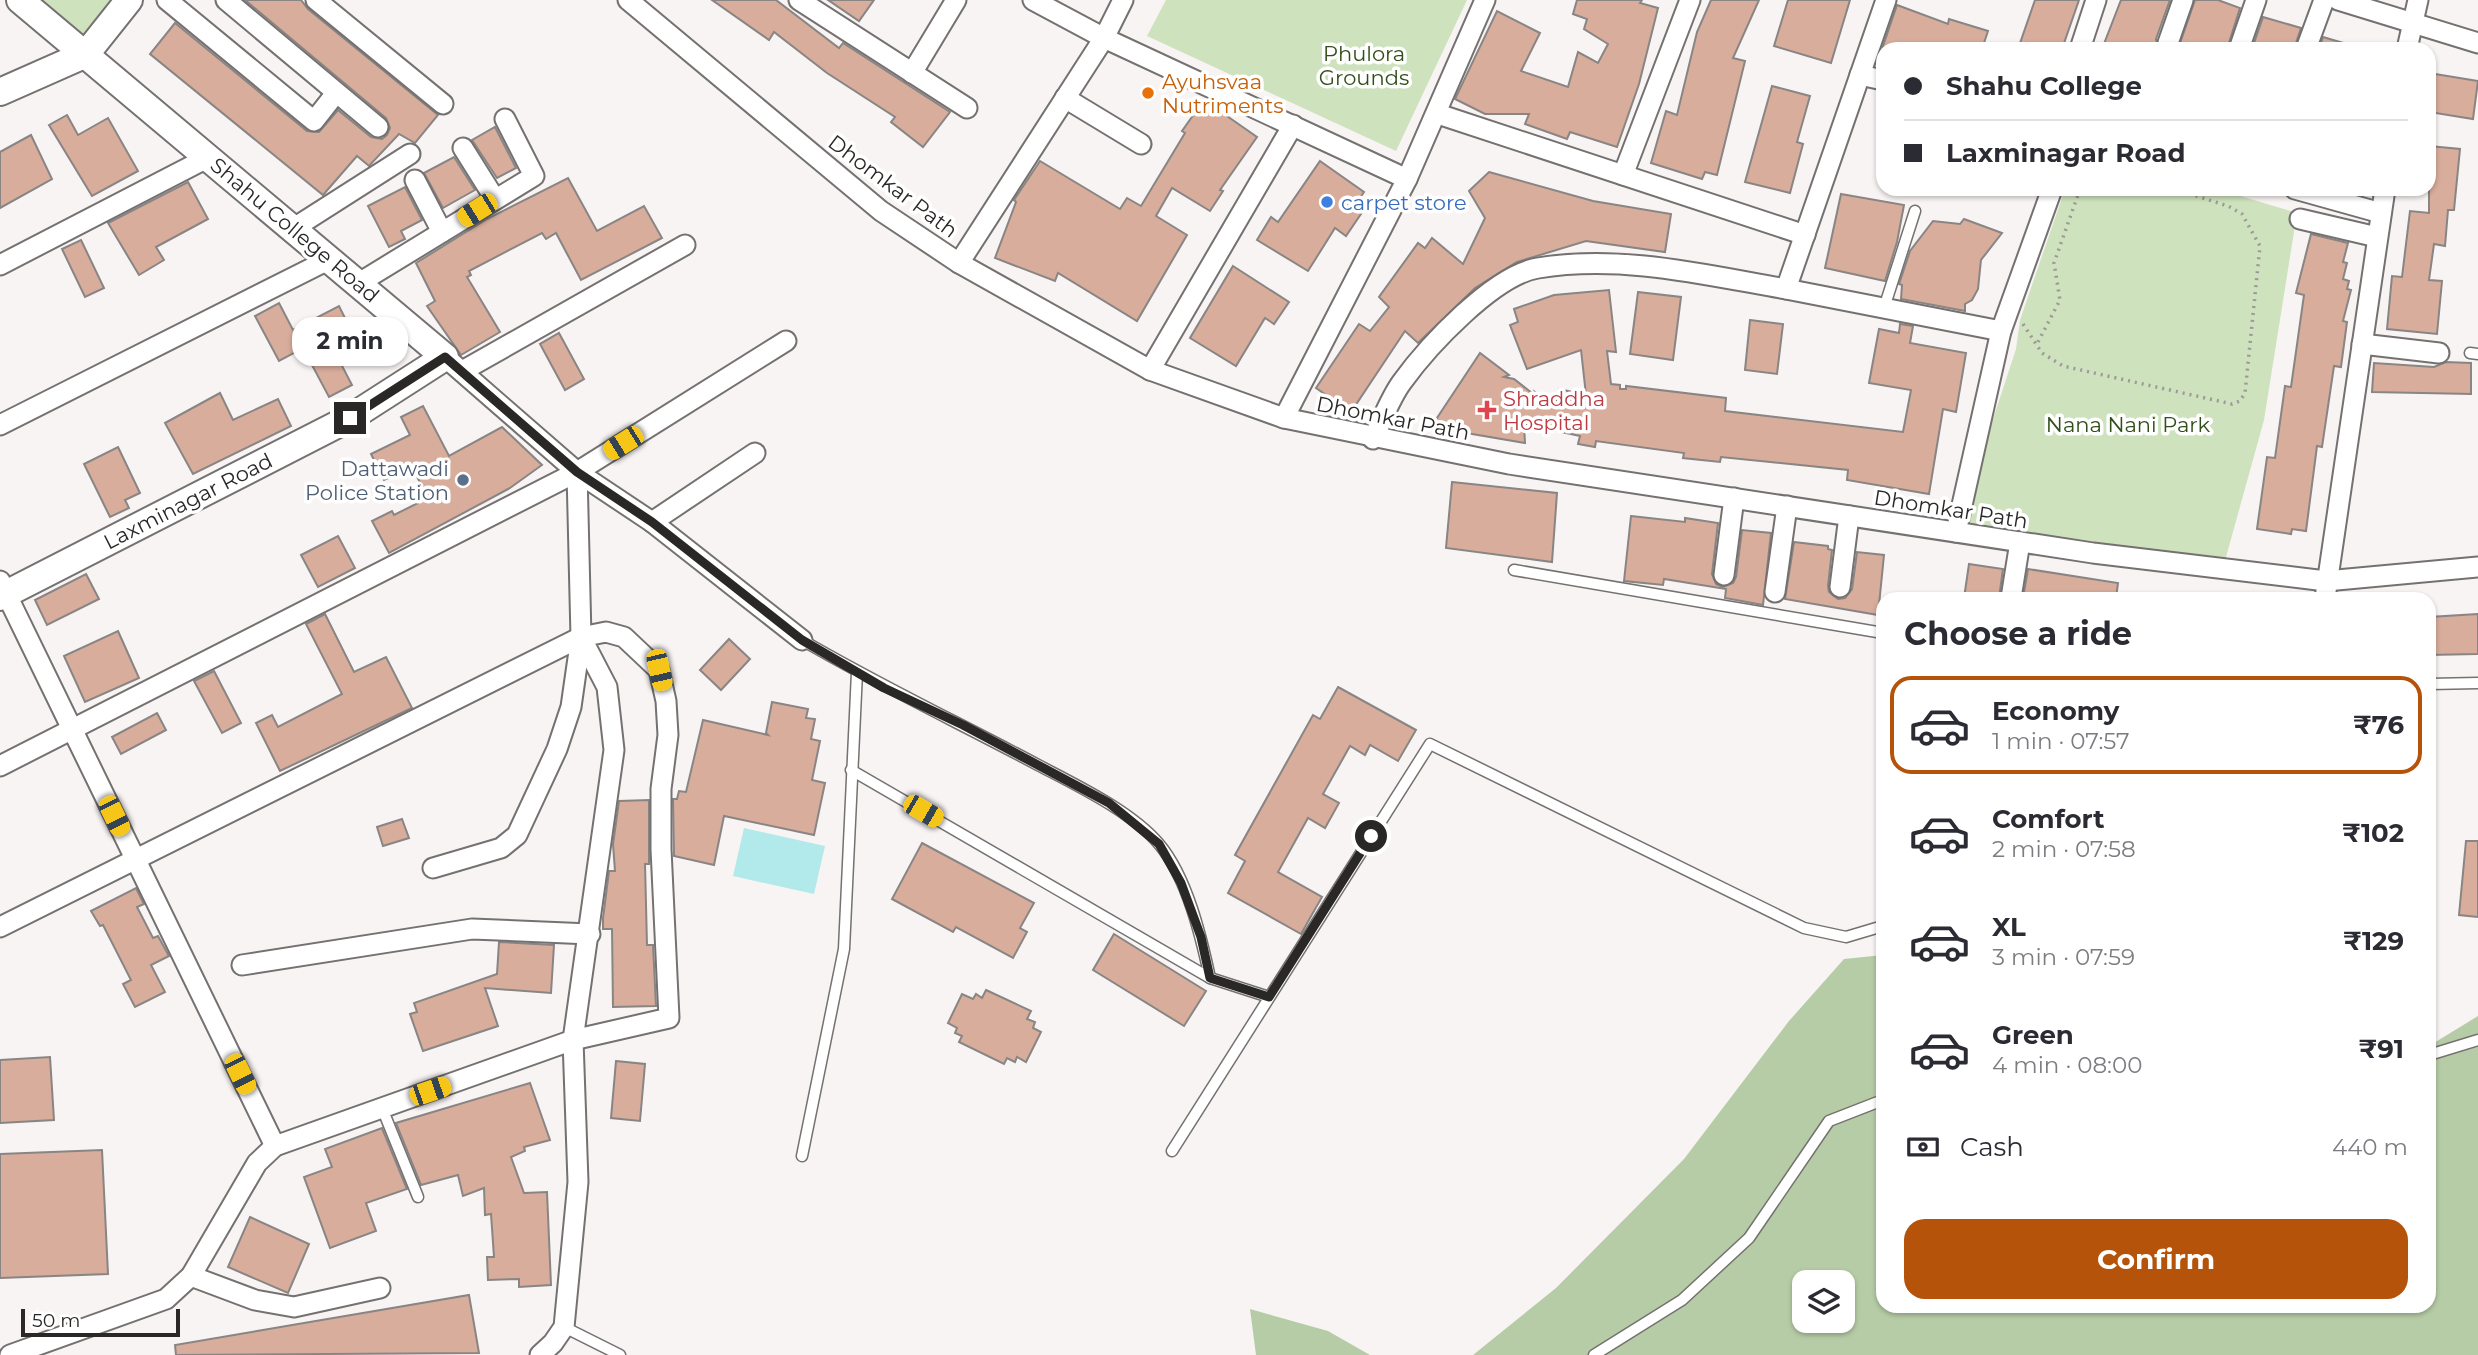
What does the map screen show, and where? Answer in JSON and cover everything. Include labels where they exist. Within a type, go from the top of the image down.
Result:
[{"type":"street","name":"Shahu College Road","points":[[20,0],[455,364],[577,472],[652,522],[802,640]]},
{"type":"street","points":[[0,92],[86,54],[129,0]]},
{"type":"street","points":[[167,0],[314,121],[336,93]]},
{"type":"street","points":[[226,0],[378,127]]},
{"type":"street","points":[[316,0],[443,104]]},
{"type":"street","name":"Dhomkar Path","points":[[628,0],[650,7],[881,211],[959,264],[1150,370],[1284,418],[1373,439],[1509,464],[2326,589],[2478,567]]},
{"type":"street","points":[[799,0],[967,108]]},
{"type":"street","points":[[912,73],[956,0]]},
{"type":"street","points":[[1033,0],[1104,38],[1407,179]]},
{"type":"street","points":[[959,264],[1104,38],[1123,0]]},
{"type":"street","points":[[1284,418],[1407,179],[1438,114],[1485,0]]},
{"type":"street","points":[[1623,175],[1690,0]]},
{"type":"street","points":[[1786,289],[1886,0]]},
{"type":"street","points":[[2082,42],[2096,0]]},
{"type":"street","points":[[2168,42],[2183,0]]},
{"type":"street","points":[[2241,42],[2256,0]]},
{"type":"street","points":[[2309,42],[2324,0]]},
{"type":"street","points":[[2338,0],[2478,43]]},
{"type":"street","points":[[2408,42],[2418,0]]},
{"type":"street","points":[[1860,75],[1876,78]]},
{"type":"street","points":[[1065,98],[1141,144]]},
{"type":"street","points":[[1438,114],[1805,235]]},
{"type":"street","points":[[359,283],[534,176],[505,119]]},
{"type":"street","points":[[1150,370],[1293,125]]},
{"type":"street","points":[[463,148],[495,199]]},
{"type":"street","points":[[294,229],[410,154]]},
{"type":"street","points":[[0,265],[209,157]]},
{"type":"street","points":[[415,180],[442,232]]},
{"type":"street","points":[[1956,532],[2001,331],[2049,196]]},
{"type":"street","points":[[2320,196],[2381,213]]},
{"type":"street","points":[[2326,589],[2384,196]]},
{"type":"street","points":[[2300,219],[2377,237]]},
{"type":"street","points":[[455,364],[685,245]]},
{"type":"street","points":[[0,425],[330,259]]},
{"type":"street","points":[[1373,439],[1401,383],[1444,335],[1486,292],[1536,268],[1595,264],[1667,268],[2001,331]]},
{"type":"street","points":[[0,766],[577,472],[786,341]]},
{"type":"street","points":[[2362,344],[2439,354]]},
{"type":"street","name":"Laxminagar Road","points":[[2,591],[455,364]]},
{"type":"street","points":[[652,522],[754,453]]},
{"type":"street","points":[[433,868],[501,848],[517,835],[557,749],[571,707],[581,637],[577,472]]},
{"type":"street","points":[[1724,575],[1734,498]]},
{"type":"street","points":[[1775,592],[1787,506]]},
{"type":"street","points":[[1840,587],[1849,516]]},
{"type":"street","points":[[2012,592],[2020,542]]},
{"type":"street","points":[[2,591],[275,1146]]},
{"type":"street","points":[[0,927],[581,637],[606,632],[624,637],[659,670],[666,701],[668,735],[661,789],[661,849],[669,1018],[573,1040],[275,1146],[257,1163],[191,1276],[166,1299],[10,1355]]},
{"type":"street","points":[[540,1355],[564,1327],[578,1182],[573,1040],[614,750],[607,687],[581,637]]},
{"type":"street","points":[[242,965],[472,929],[590,934]]},
{"type":"street","points":[[191,1276],[255,1300],[294,1307],[380,1289]]},
{"type":"lane","points":[[1884,308],[1915,211]]},
{"type":"lane","points":[[1514,570],[1876,631]]},
{"type":"lane","points":[[802,640],[857,672],[1109,803],[1159,844],[1181,883],[1201,937],[1210,978]]},
{"type":"lane","points":[[802,1156],[844,949],[857,672]]},
{"type":"lane","points":[[2436,684],[2478,683]]},
{"type":"lane","points":[[1172,1151],[1430,744],[1804,928],[1846,937],[1876,928]]},
{"type":"lane","points":[[851,770],[1210,978],[1269,997]]},
{"type":"lane","points":[[2436,1053],[2478,1040]]},
{"type":"lane","points":[[1594,1355],[1682,1300],[1749,1238],[1829,1121],[1876,1103]]},
{"type":"lane","points":[[382,1108],[418,1197]]},
{"type":"lane","points":[[564,1327],[620,1355]]},
{"type":"path","points":[[2078,196],[2054,263],[2060,300],[2038,342],[2042,353],[2063,366],[2232,404],[2240,401],[2245,393],[2260,246],[2242,214],[2228,206],[2196,196]]},
{"type":"green space","points":[[20,0],[129,0],[86,54]]},
{"type":"green space","name":"Phulora Grounds","points":[[1166,0],[1467,0],[1396,151],[1147,36]]},
{"type":"green space","name":"Nana Nani Park","points":[[2063,196],[2240,196],[2297,213],[2264,420],[2223,568],[1956,532],[2016,349],[2020,320]]},
{"type":"green space","points":[[1876,956],[1876,1313],[2436,1313],[2436,1042],[2478,1016],[2478,1355],[1473,1355],[1556,1288],[1684,1159],[1789,1021],[1844,959]]},
{"type":"green space","points":[[1250,1309],[1328,1331],[1370,1355],[1256,1355]]},
{"type":"water","points":[[744,828],[825,846],[814,894],[733,876]]},
{"type":"building","points":[[245,0],[301,0],[308,9],[438,115],[415,143],[399,134],[369,166],[357,156],[323,195],[150,54],[175,23],[307,131],[319,132],[338,110],[371,137],[382,139],[387,135],[390,128],[386,118]]},
{"type":"building","points":[[712,0],[776,0],[839,48],[843,43],[950,112],[923,147],[891,122],[895,117],[827,73],[774,32],[769,40]]},
{"type":"building","points":[[828,0],[874,0],[859,21]]},
{"type":"building","points":[[1577,0],[1642,0],[1640,3],[1658,8],[1639,84],[1617,147],[1570,132],[1567,139],[1525,124],[1529,114],[1485,114],[1455,99],[1497,11],[1540,33],[1521,71],[1568,87],[1578,52],[1598,63],[1608,44],[1584,29],[1587,19],[1573,14]]},
{"type":"building","points":[[1711,0],[1759,0],[1733,58],[1745,61],[1717,175],[1705,172],[1702,179],[1651,163],[1666,111],[1677,115],[1697,32]]},
{"type":"building","points":[[1788,0],[1850,0],[1831,63],[1774,46]]},
{"type":"building","points":[[2035,0],[2079,0],[2064,42],[2020,42]]},
{"type":"building","points":[[2121,0],[2170,0],[2157,42],[2105,42]]},
{"type":"building","points":[[2195,0],[2218,0],[2240,8],[2229,42],[2180,42]]},
{"type":"building","points":[[1897,5],[1948,24],[1949,19],[1988,31],[1984,42],[1884,42]]},
{"type":"building","points":[[2263,17],[2301,28],[2296,42],[2254,42]]},
{"type":"building","points":[[2323,37],[2340,42],[2321,42]]},
{"type":"building","points":[[2436,74],[2478,81],[2473,119],[2436,113]]},
{"type":"building","points":[[1772,86],[1810,96],[1797,142],[1803,144],[1790,193],[1745,182]]},
{"type":"building","points":[[1204,100],[1257,137],[1220,190],[1223,191],[1210,211],[1172,188],[1156,216],[1187,235],[1137,321],[1058,273],[1055,281],[995,258],[1016,202],[1014,200],[1040,161],[1120,209],[1127,198],[1141,206],[1185,133],[1182,131]]},
{"type":"building","points":[[67,115],[78,135],[108,118],[138,171],[92,196],[49,125]]},
{"type":"building","points":[[495,127],[516,168],[497,178],[472,140]]},
{"type":"building","points":[[31,135],[52,179],[0,208],[0,152]]},
{"type":"building","points":[[2436,147],[2460,149],[2454,210],[2448,210],[2445,246],[2434,244],[2429,280],[2442,281],[2437,334],[2387,329],[2392,276],[2402,277],[2410,211],[2429,213],[2429,196],[2436,196]]},
{"type":"building","points":[[454,157],[475,190],[443,208],[424,173]]},
{"type":"building","points":[[1320,161],[1364,192],[1355,205],[1363,211],[1346,236],[1335,228],[1308,271],[1257,240],[1271,217],[1278,222]]},
{"type":"building","points":[[1489,172],[1593,201],[1671,214],[1665,252],[1586,241],[1517,262],[1475,288],[1418,343],[1405,331],[1351,412],[1316,388],[1359,324],[1370,331],[1389,307],[1379,297],[1418,243],[1425,248],[1432,238],[1463,264],[1485,218],[1469,191]]},
{"type":"building","points":[[568,178],[597,231],[644,206],[662,238],[581,280],[556,233],[546,239],[542,233],[469,271],[471,275],[467,277],[500,332],[461,355],[427,306],[435,301],[416,263],[487,219]]},
{"type":"building","points":[[188,182],[208,219],[156,247],[164,260],[139,275],[108,223]]},
{"type":"building","points":[[405,187],[422,220],[401,231],[405,239],[389,247],[368,206]]},
{"type":"building","points":[[1841,194],[1904,205],[1897,242],[1885,281],[1825,268]]},
{"type":"building","points":[[1964,219],[2002,233],[1981,260],[1978,289],[1972,300],[1965,304],[1965,311],[1901,299],[1902,285],[1899,284],[1910,251],[1933,221],[1960,224]]},
{"type":"building","points":[[2311,234],[2348,243],[2343,262],[2347,263],[2343,279],[2349,281],[2347,289],[2351,290],[2343,321],[2347,322],[2341,367],[2334,366],[2322,447],[2317,446],[2306,531],[2292,529],[2291,534],[2257,529],[2267,457],[2275,458],[2285,386],[2291,387],[2304,295],[2296,293]]},
{"type":"building","points":[[81,240],[104,288],[85,297],[62,249]]},
{"type":"building","points":[[1233,266],[1289,302],[1274,324],[1265,318],[1236,366],[1190,338]]},
{"type":"building","points":[[1609,290],[1616,352],[1607,351],[1611,384],[1620,385],[1620,389],[1626,389],[1626,386],[1726,398],[1725,411],[1903,432],[1911,390],[1869,383],[1879,329],[1899,333],[1900,324],[1913,326],[1910,343],[1966,353],[1956,412],[1943,409],[1929,494],[1847,480],[1848,470],[1721,457],[1720,462],[1683,458],[1684,453],[1596,441],[1595,447],[1578,444],[1580,436],[1524,424],[1525,443],[1431,427],[1480,353],[1509,375],[1504,377],[1514,379],[1537,397],[1535,392],[1555,406],[1559,389],[1586,395],[1581,350],[1527,369],[1510,325],[1518,322],[1514,309],[1554,295]]},
{"type":"building","points":[[1638,292],[1681,297],[1673,360],[1630,354]]},
{"type":"building","points":[[279,303],[293,330],[339,306],[348,324],[326,335],[352,385],[329,397],[303,348],[279,361],[255,316]]},
{"type":"building","points":[[1750,320],[1783,324],[1777,374],[1745,370]]},
{"type":"building","points":[[559,333],[584,379],[565,390],[540,344]]},
{"type":"building","points":[[2446,362],[2471,363],[2471,394],[2372,392],[2374,363],[2434,367]]},
{"type":"building","points":[[220,393],[233,420],[278,399],[291,426],[193,474],[165,423]]},
{"type":"building","points":[[423,406],[449,456],[502,427],[542,465],[510,488],[389,553],[372,521],[392,511],[394,515],[428,498],[412,467],[384,480],[371,454],[410,435],[401,417]]},
{"type":"building","points":[[118,447],[140,493],[125,500],[129,508],[110,517],[84,464]]},
{"type":"building","points":[[1452,482],[1557,493],[1552,562],[1446,548]]},
{"type":"building","points":[[1631,516],[1685,522],[1685,518],[1718,523],[1712,574],[1716,584],[1723,587],[1733,583],[1736,577],[1742,530],[1771,533],[1763,605],[1725,598],[1726,589],[1664,579],[1663,585],[1624,581]]},
{"type":"building","points":[[338,536],[355,568],[318,587],[301,555]]},
{"type":"building","points":[[1794,542],[1828,546],[1828,549],[1832,550],[1828,586],[1829,592],[1838,599],[1845,598],[1852,589],[1857,552],[1884,555],[1880,592],[1876,592],[1876,615],[1785,599]]},
{"type":"building","points":[[1969,564],[2003,569],[2000,592],[1965,592]]},
{"type":"building","points":[[2028,569],[2118,583],[2117,592],[2024,592]]},
{"type":"building","points":[[86,574],[99,599],[47,625],[35,600]]},
{"type":"building","points":[[325,614],[354,672],[386,657],[412,708],[280,771],[256,723],[272,715],[278,727],[342,694],[306,624]]},
{"type":"building","points":[[2478,614],[2478,654],[2436,655],[2436,617]]},
{"type":"building","points":[[118,631],[139,678],[85,702],[64,656]]},
{"type":"building","points":[[729,639],[750,659],[721,690],[700,670]]},
{"type":"building","points":[[214,671],[241,723],[222,733],[194,681]]},
{"type":"building","points":[[1338,687],[1416,730],[1398,761],[1370,745],[1365,755],[1350,746],[1323,794],[1339,803],[1325,828],[1308,818],[1278,872],[1322,897],[1301,934],[1228,893],[1245,861],[1235,855],[1313,715],[1320,719]]},
{"type":"building","points":[[772,702],[808,709],[806,718],[815,719],[811,739],[820,741],[812,780],[825,783],[814,835],[724,816],[714,865],[674,856],[673,799],[677,799],[679,791],[686,792],[703,720],[768,735],[766,733]]},
{"type":"building","points":[[157,713],[166,730],[121,754],[112,737]]},
{"type":"building","points":[[649,800],[649,864],[645,864],[647,945],[653,945],[656,1006],[613,1007],[612,929],[603,929],[603,918],[609,871],[615,871],[613,844],[619,801]]},
{"type":"building","points":[[402,819],[409,838],[383,846],[377,827]]},
{"type":"building","points":[[2466,841],[2478,841],[2478,917],[2459,915]]},
{"type":"building","points":[[922,843],[1034,903],[1020,928],[1027,932],[1013,958],[956,927],[953,932],[892,899]]},
{"type":"building","points":[[136,888],[144,904],[137,907],[153,938],[158,936],[169,956],[151,965],[165,992],[135,1007],[123,984],[131,980],[103,925],[100,926],[91,911]]},
{"type":"building","points":[[1114,934],[1206,991],[1184,1026],[1093,970]]},
{"type":"building","points":[[499,942],[554,945],[551,993],[485,988],[498,1026],[423,1051],[410,1014],[417,1012],[414,1003],[497,974]]},
{"type":"building","points":[[986,990],[1031,1011],[1027,1019],[1035,1022],[1033,1028],[1041,1032],[1026,1062],[1017,1057],[1015,1062],[1007,1058],[1004,1064],[959,1042],[962,1036],[955,1033],[957,1028],[948,1023],[962,994],[973,999],[976,994],[982,998]]},
{"type":"building","points":[[50,1057],[54,1120],[0,1123],[0,1060]]},
{"type":"building","points":[[616,1061],[645,1064],[640,1121],[611,1118]]},
{"type":"building","points":[[530,1083],[550,1140],[524,1147],[525,1151],[511,1157],[524,1193],[547,1192],[551,1285],[519,1287],[519,1279],[488,1280],[487,1257],[494,1257],[491,1214],[485,1215],[484,1188],[463,1196],[458,1175],[421,1185],[396,1123]]},
{"type":"building","points":[[382,1128],[407,1189],[366,1203],[376,1231],[330,1248],[304,1177],[332,1167],[325,1149]]},
{"type":"building","points":[[102,1150],[108,1274],[0,1278],[0,1154]]},
{"type":"building","points":[[250,1217],[309,1244],[288,1293],[228,1267]]},
{"type":"building","points":[[469,1295],[479,1353],[176,1355],[175,1345]]},
{"type":"place","name":"Ayuhsvaa Nutriments","points":[[1148,93]]},
{"type":"place","name":"carpet store","points":[[1327,202]]},
{"type":"place","name":"Shraddha Hospital","points":[[1487,410]]},
{"type":"place","name":"Dattawadi Police Station","points":[[463,480]]},
{"type":"route","points":[[350,418],[445,357],[464,370],[577,472],[652,522],[802,640],[884,688],[963,725],[1109,803],[1159,844],[1181,883],[1201,937],[1210,978],[1269,997],[1371,836]]}]
